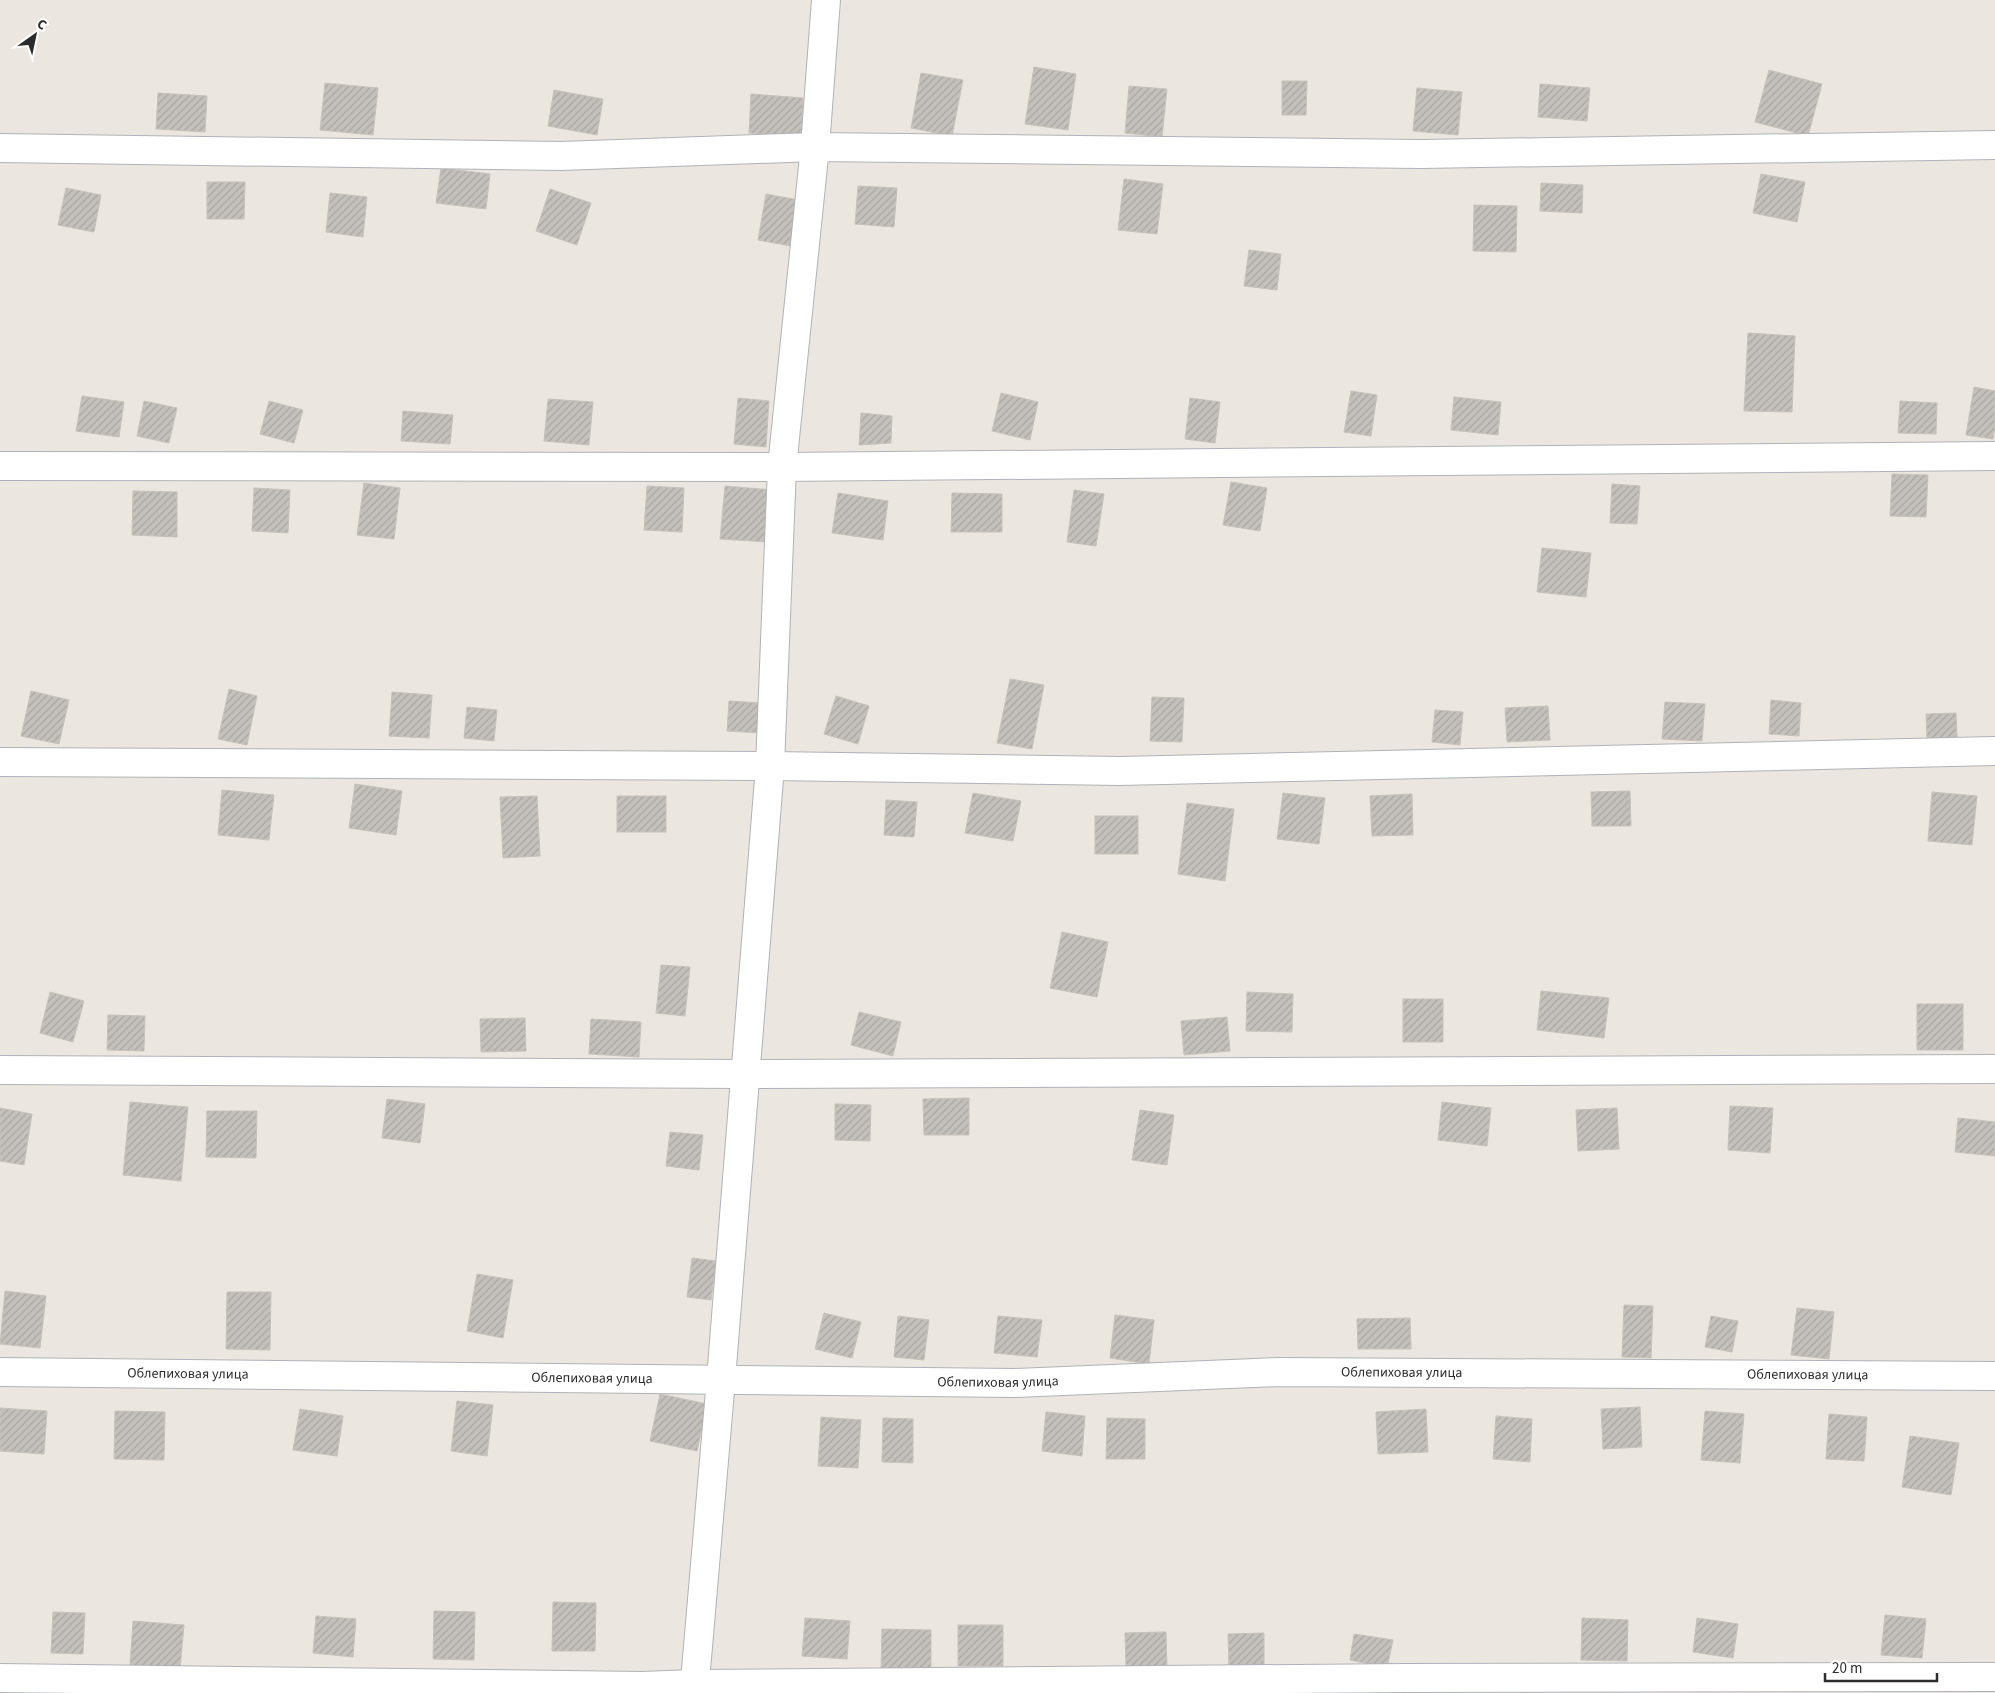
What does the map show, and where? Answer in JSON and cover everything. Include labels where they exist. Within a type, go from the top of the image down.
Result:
[{"type":"street","points":[[694,1689],[770,766],[782,467],[816,147],[826,0]]},
{"type":"street","points":[[0,148],[560,156],[816,147],[1421,154],[1995,146]]},
{"type":"street","points":[[0,466],[782,467],[1995,456]]},
{"type":"street","points":[[0,762],[770,766],[1120,771],[1995,751]]},
{"type":"street","points":[[0,1070],[745,1074],[1995,1069]]},
{"type":"street","name":"Облепиховая улица","points":[[0,1372],[1014,1383],[1279,1372],[1995,1376]]},
{"type":"street","points":[[0,1678],[642,1686],[694,1689],[1415,1678],[1995,1677]]},
{"type":"building","points":[[1034,67],[1076,74],[1068,130],[1025,124]]},
{"type":"building","points":[[1769,70],[1822,84],[1808,136],[1755,122]]},
{"type":"building","points":[[921,73],[963,80],[952,136],[911,128]]},
{"type":"building","points":[[1282,81],[1307,81],[1306,115],[1282,115]]},
{"type":"building","points":[[325,83],[378,88],[373,135],[320,130]]},
{"type":"building","points":[[1540,84],[1590,88],[1587,121],[1538,117]]},
{"type":"building","points":[[1129,86],[1167,89],[1162,137],[1125,133]]},
{"type":"building","points":[[1417,88],[1462,92],[1458,135],[1413,131]]},
{"type":"building","points":[[554,90],[603,99],[597,135],[548,126]]},
{"type":"building","points":[[158,93],[207,96],[205,132],[156,129]]},
{"type":"building","points":[[751,94],[803,98],[801,137],[749,133]]},
{"type":"building","points":[[441,168],[490,174],[486,209],[436,203]]},
{"type":"building","points":[[1761,174],[1805,182],[1797,222],[1753,213]]},
{"type":"building","points":[[1124,179],[1163,184],[1157,234],[1118,230]]},
{"type":"building","points":[[207,182],[245,182],[244,219],[207,219]]},
{"type":"building","points":[[1541,183],[1583,185],[1582,213],[1540,211]]},
{"type":"building","points":[[858,186],[897,188],[894,227],[855,224]]},
{"type":"building","points":[[66,188],[101,195],[94,232],[58,225]]},
{"type":"building","points":[[550,189],[591,203],[577,245],[536,231]]},
{"type":"building","points":[[330,193],[367,197],[363,237],[326,232]]},
{"type":"building","points":[[766,194],[804,201],[796,247],[758,240]]},
{"type":"building","points":[[1474,205],[1517,206],[1516,252],[1473,251]]},
{"type":"building","points":[[1249,250],[1281,254],[1277,290],[1244,286]]},
{"type":"building","points":[[1748,333],[1795,336],[1792,412],[1744,411]]},
{"type":"building","points":[[1974,387],[1995,391],[1993,439],[1966,435]]},
{"type":"building","points":[[1351,391],[1377,395],[1371,436],[1344,432]]},
{"type":"building","points":[[1001,393],[1038,402],[1030,440],[992,431]]},
{"type":"building","points":[[82,396],[124,402],[119,437],[76,431]]},
{"type":"building","points":[[1454,397],[1501,402],[1498,435],[1451,430]]},
{"type":"building","points":[[738,398],[769,401],[766,447],[734,444]]},
{"type":"building","points":[[1190,398],[1220,402],[1215,443],[1185,439]]},
{"type":"building","points":[[548,399],[593,402],[589,445],[544,441]]},
{"type":"building","points":[[144,401],[177,408],[169,443],[137,436]]},
{"type":"building","points":[[269,401],[303,410],[294,443],[260,434]]},
{"type":"building","points":[[1900,401],[1937,403],[1936,434],[1898,433]]},
{"type":"building","points":[[403,411],[453,415],[450,444],[401,441]]},
{"type":"building","points":[[861,413],[892,416],[891,443],[859,445]]},
{"type":"building","points":[[1892,474],[1928,475],[1926,517],[1890,516]]},
{"type":"building","points":[[1231,482],[1267,488],[1260,531],[1223,525]]},
{"type":"building","points":[[364,483],[400,488],[394,539],[357,535]]},
{"type":"building","points":[[1612,484],[1640,486],[1637,524],[1610,523]]},
{"type":"building","points":[[647,486],[684,488],[682,532],[644,530]]},
{"type":"building","points":[[725,486],[773,490],[768,542],[720,539]]},
{"type":"building","points":[[254,488],[290,490],[288,533],[252,531]]},
{"type":"building","points":[[1074,490],[1104,494],[1096,546],[1067,542]]},
{"type":"building","points":[[133,491],[177,492],[177,537],[132,535]]},
{"type":"building","points":[[838,493],[888,501],[883,540],[832,533]]},
{"type":"building","points":[[952,493],[1002,494],[1002,532],[951,532]]},
{"type":"building","points":[[1542,548],[1591,553],[1586,597],[1537,592]]},
{"type":"building","points":[[1010,679],[1044,685],[1032,749],[997,743]]},
{"type":"building","points":[[229,689],[257,696],[247,745],[218,739]]},
{"type":"building","points":[[31,691],[69,700],[59,744],[21,736]]},
{"type":"building","points":[[392,692],[432,695],[429,738],[389,736]]},
{"type":"building","points":[[836,696],[869,706],[858,744],[824,734]]},
{"type":"building","points":[[1152,697],[1184,698],[1182,742],[1150,741]]},
{"type":"building","points":[[1771,700],[1801,703],[1799,736],[1769,734]]},
{"type":"building","points":[[729,701],[763,703],[761,733],[727,731]]},
{"type":"building","points":[[1665,702],[1705,704],[1702,741],[1662,739]]},
{"type":"building","points":[[1548,706],[1550,740],[1507,742],[1505,708]]},
{"type":"building","points":[[467,707],[497,710],[494,741],[464,738]]},
{"type":"building","points":[[1435,710],[1463,712],[1460,745],[1432,742]]},
{"type":"building","points":[[1956,713],[1957,737],[1927,738],[1926,714]]},
{"type":"building","points":[[355,784],[402,791],[396,835],[349,828]]},
{"type":"building","points":[[222,790],[274,795],[269,840],[218,835]]},
{"type":"building","points":[[1630,791],[1631,826],[1592,826],[1591,792]]},
{"type":"building","points":[[1932,792],[1977,796],[1972,845],[1928,841]]},
{"type":"building","points":[[973,793],[1021,801],[1013,841],[965,833]]},
{"type":"building","points":[[1283,793],[1325,798],[1319,844],[1277,839]]},
{"type":"building","points":[[1412,794],[1413,835],[1372,836],[1370,796]]},
{"type":"building","points":[[537,796],[540,856],[503,858],[500,797]]},
{"type":"building","points":[[617,796],[666,796],[666,832],[617,832]]},
{"type":"building","points":[[886,800],[917,802],[914,837],[884,835]]},
{"type":"building","points":[[1187,803],[1234,809],[1225,881],[1178,874]]},
{"type":"building","points":[[1095,816],[1138,816],[1138,854],[1095,854]]},
{"type":"building","points":[[1062,932],[1108,942],[1097,997],[1050,988]]},
{"type":"building","points":[[661,965],[690,967],[685,1016],[656,1013]]},
{"type":"building","points":[[1541,991],[1609,998],[1604,1038],[1537,1030]]},
{"type":"building","points":[[50,992],[84,1001],[73,1042],[40,1033]]},
{"type":"building","points":[[1247,992],[1293,994],[1292,1032],[1246,1031]]},
{"type":"building","points":[[1403,999],[1443,999],[1443,1042],[1403,1042]]},
{"type":"building","points":[[1917,1004],[1963,1004],[1963,1050],[1917,1050]]},
{"type":"building","points":[[859,1012],[901,1022],[893,1056],[851,1045]]},
{"type":"building","points":[[108,1015],[145,1016],[144,1051],[107,1050]]},
{"type":"building","points":[[1227,1017],[1230,1051],[1184,1055],[1181,1021]]},
{"type":"building","points":[[525,1018],[526,1051],[481,1052],[480,1019]]},
{"type":"building","points":[[591,1019],[641,1022],[639,1057],[589,1054]]},
{"type":"building","points":[[969,1098],[969,1135],[924,1135],[923,1099]]},
{"type":"building","points":[[387,1099],[425,1104],[420,1143],[382,1138]]},
{"type":"building","points":[[130,1102],[188,1107],[181,1181],[123,1175]]},
{"type":"building","points":[[1442,1102],[1491,1108],[1487,1146],[1438,1140]]},
{"type":"building","points":[[835,1104],[871,1105],[870,1141],[835,1140]]},
{"type":"building","points":[[1730,1106],[1773,1108],[1770,1153],[1728,1150]]},
{"type":"building","points":[[0,1108],[32,1114],[24,1165],[0,1161]]},
{"type":"building","points":[[1617,1108],[1619,1149],[1578,1151],[1576,1110]]},
{"type":"building","points":[[1140,1110],[1174,1115],[1167,1165],[1132,1160]]},
{"type":"building","points":[[207,1111],[257,1111],[256,1158],[206,1157]]},
{"type":"building","points":[[1958,1118],[1995,1122],[1995,1156],[1955,1152]]},
{"type":"building","points":[[670,1132],[703,1135],[699,1170],[666,1166]]},
{"type":"building","points":[[692,1258],[716,1261],[711,1300],[687,1297]]},
{"type":"building","points":[[477,1274],[513,1280],[503,1338],[467,1331]]},
{"type":"building","points":[[5,1291],[46,1296],[40,1348],[0,1344]]},
{"type":"building","points":[[227,1292],[271,1292],[270,1350],[226,1349]]},
{"type":"building","points":[[1624,1305],[1653,1306],[1651,1358],[1622,1357]]},
{"type":"building","points":[[1797,1308],[1834,1312],[1829,1359],[1791,1355]]},
{"type":"building","points":[[824,1313],[861,1322],[852,1358],[815,1349]]},
{"type":"building","points":[[1115,1315],[1154,1320],[1149,1364],[1110,1358]]},
{"type":"building","points":[[898,1316],[929,1320],[924,1360],[894,1357]]},
{"type":"building","points":[[998,1316],[1042,1320],[1037,1357],[994,1353]]},
{"type":"building","points":[[1711,1316],[1738,1321],[1732,1352],[1705,1347]]},
{"type":"building","points":[[1410,1318],[1411,1349],[1358,1349],[1357,1319]]},
{"type":"building","points":[[660,1394],[707,1404],[697,1451],[650,1441]]},
{"type":"building","points":[[457,1401],[493,1405],[487,1456],[451,1451]]},
{"type":"building","points":[[1640,1407],[1642,1447],[1603,1449],[1601,1409]]},
{"type":"building","points":[[0,1408],[47,1411],[44,1454],[0,1451]]},
{"type":"building","points":[[300,1409],[343,1416],[337,1456],[293,1450]]},
{"type":"building","points":[[1426,1409],[1428,1452],[1378,1454],[1376,1412]]},
{"type":"building","points":[[115,1411],[165,1412],[164,1460],[114,1459]]},
{"type":"building","points":[[1705,1411],[1744,1414],[1740,1463],[1701,1460]]},
{"type":"building","points":[[1046,1412],[1085,1416],[1082,1456],[1042,1451]]},
{"type":"building","points":[[1829,1414],[1867,1417],[1864,1461],[1826,1459]]},
{"type":"building","points":[[1496,1416],[1532,1419],[1530,1462],[1493,1459]]},
{"type":"building","points":[[821,1417],[861,1420],[858,1468],[818,1466]]},
{"type":"building","points":[[883,1418],[913,1419],[913,1463],[882,1462]]},
{"type":"building","points":[[1107,1418],[1145,1419],[1145,1459],[1106,1459]]},
{"type":"building","points":[[1910,1436],[1959,1443],[1951,1495],[1902,1487]]},
{"type":"building","points":[[553,1602],[596,1603],[595,1651],[552,1651]]},
{"type":"building","points":[[434,1611],[475,1612],[474,1660],[433,1659]]},
{"type":"building","points":[[53,1612],[85,1613],[83,1654],[51,1653]]},
{"type":"building","points":[[1885,1615],[1926,1619],[1922,1658],[1881,1655]]},
{"type":"building","points":[[316,1616],[356,1619],[353,1657],[313,1653]]},
{"type":"building","points":[[805,1618],[850,1621],[847,1659],[802,1656]]},
{"type":"building","points":[[1582,1618],[1628,1620],[1627,1661],[1581,1660]]},
{"type":"building","points":[[1697,1618],[1738,1624],[1733,1658],[1693,1652]]},
{"type":"building","points":[[133,1621],[184,1625],[180,1669],[130,1665]]},
{"type":"building","points":[[958,1625],[1003,1625],[1003,1666],[958,1666]]},
{"type":"building","points":[[882,1629],[931,1630],[931,1672],[881,1671]]},
{"type":"building","points":[[1166,1632],[1167,1667],[1126,1668],[1125,1633]]},
{"type":"building","points":[[1264,1633],[1264,1669],[1229,1670],[1228,1634]]},
{"type":"building","points":[[1354,1634],[1393,1640],[1387,1668],[1350,1660]]}]
